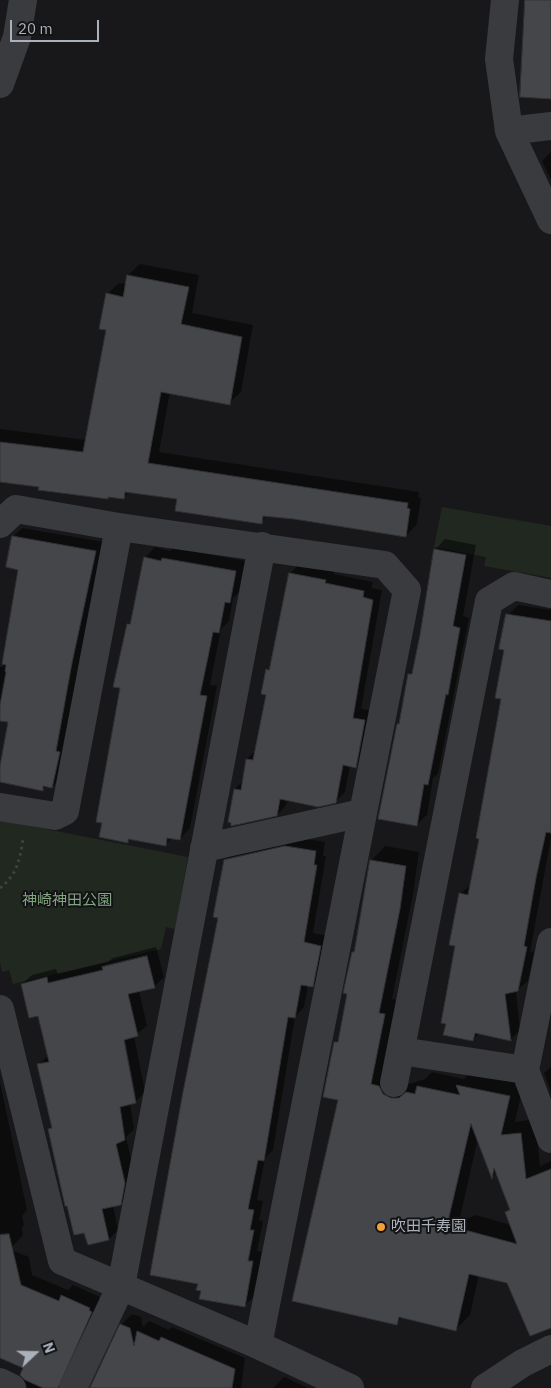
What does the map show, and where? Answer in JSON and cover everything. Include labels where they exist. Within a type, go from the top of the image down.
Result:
[{"type":"street","points":[[0,84],[17,37],[23,0]]},
{"type":"street","points":[[505,0],[499,59],[509,131],[551,220]]},
{"type":"street","points":[[509,131],[551,126]]},
{"type":"street","points":[[0,524],[16,509],[119,527],[385,565],[406,590],[258,1345]]},
{"type":"street","points":[[0,807],[55,816],[65,811],[119,527]]},
{"type":"street","points":[[73,1388],[121,1286],[262,546]]},
{"type":"street","points":[[394,1082],[489,601],[514,586],[551,594]]},
{"type":"street","points":[[204,848],[362,813]]},
{"type":"street","points":[[551,942],[525,1070],[551,1139]]},
{"type":"street","points":[[0,1009],[62,1261],[258,1345],[350,1388]]},
{"type":"street","points":[[401,1051],[525,1070]]},
{"type":"street","points":[[485,1388],[524,1363],[551,1349]]},
{"type":"street","points":[[0,1382],[12,1388]]},
{"type":"path","points":[[0,888],[11,878],[18,865],[28,812]]},
{"type":"green space","points":[[442,507],[551,526],[551,578],[484,566],[486,557],[434,547]]},
{"type":"green space","name":"神崎神田公園","points":[[0,820],[188,857],[175,929],[166,927],[161,949],[13,984],[9,970],[2,972],[0,962]]},
{"type":"building","points":[[525,0],[551,0],[551,99],[520,97]]},
{"type":"building","points":[[127,275],[189,287],[181,324],[242,337],[230,405],[161,392],[148,463],[408,503],[407,508],[410,509],[406,537],[294,519],[263,516],[262,524],[175,511],[177,499],[125,492],[124,499],[108,497],[108,499],[38,490],[39,487],[0,482],[0,442],[83,452],[106,330],[99,329],[106,293],[123,297]]},
{"type":"building","points":[[12,536],[96,551],[72,663],[56,751],[60,752],[52,788],[43,786],[43,791],[0,782],[0,766],[8,722],[0,721],[0,705],[6,672],[6,665],[2,664],[18,570],[6,567]]},
{"type":"building","points":[[434,549],[466,555],[453,626],[460,628],[448,695],[446,694],[428,785],[424,784],[417,826],[378,819],[408,674],[412,674]]},
{"type":"building","points":[[144,557],[161,561],[162,558],[236,571],[230,603],[225,602],[219,633],[213,632],[200,695],[207,696],[180,840],[167,838],[166,846],[128,839],[128,843],[99,837],[102,823],[96,822],[120,688],[113,687],[127,624],[130,624]]},
{"type":"building","points":[[289,573],[326,580],[325,583],[364,591],[363,597],[373,600],[353,718],[365,720],[356,768],[343,765],[336,803],[318,807],[280,799],[277,816],[231,826],[231,823],[228,822],[234,789],[241,790],[246,759],[253,760],[266,695],[261,694],[266,669],[269,670]]},
{"type":"building","points":[[506,614],[551,621],[551,833],[546,832],[536,878],[524,946],[527,947],[518,991],[505,994],[511,1041],[475,1033],[473,1041],[443,1035],[446,1024],[441,1023],[455,946],[449,945],[459,893],[468,895],[479,839],[476,838],[501,699],[495,698],[504,650],[499,649]]},
{"type":"building","points":[[285,846],[316,851],[314,865],[317,865],[304,942],[321,946],[313,987],[301,985],[295,1018],[288,1017],[264,1161],[258,1160],[248,1209],[254,1210],[250,1230],[254,1230],[248,1261],[253,1261],[245,1307],[199,1299],[201,1291],[196,1290],[198,1284],[150,1275],[183,1092],[218,918],[213,917],[224,860]]},
{"type":"building","points":[[370,860],[406,866],[400,909],[379,1013],[385,1014],[371,1084],[379,1086],[383,1094],[391,1098],[399,1098],[406,1092],[415,1094],[417,1086],[460,1095],[456,1085],[510,1096],[501,1135],[521,1133],[526,1179],[551,1169],[551,1328],[530,1336],[507,1283],[469,1274],[456,1331],[399,1317],[397,1325],[292,1301],[338,1100],[323,1097],[334,1042],[338,1042],[347,994],[343,993],[352,952],[354,952]],"holes":[[[471,1124],[492,1179],[494,1168],[510,1210],[505,1212],[517,1244],[461,1229],[445,1235]]]},
{"type":"building","points":[[147,956],[155,988],[128,994],[138,1036],[124,1040],[136,1103],[120,1107],[125,1140],[116,1144],[125,1183],[121,1205],[102,1209],[109,1240],[88,1245],[84,1233],[74,1235],[67,1206],[65,1206],[48,1129],[52,1128],[37,1064],[49,1062],[38,1016],[29,1018],[21,984],[47,977],[48,983],[103,970],[102,967]]},
{"type":"building","points":[[9,1234],[21,1285],[59,1301],[61,1295],[90,1308],[89,1310],[92,1312],[58,1388],[43,1388],[25,1380],[20,1375],[23,1368],[0,1358],[0,1235]]},
{"type":"building","points":[[120,1324],[130,1328],[134,1346],[137,1331],[159,1341],[161,1337],[235,1369],[232,1388],[90,1388]]},
{"type":"place","name":"吹田千寿園","points":[[381,1227]]}]
